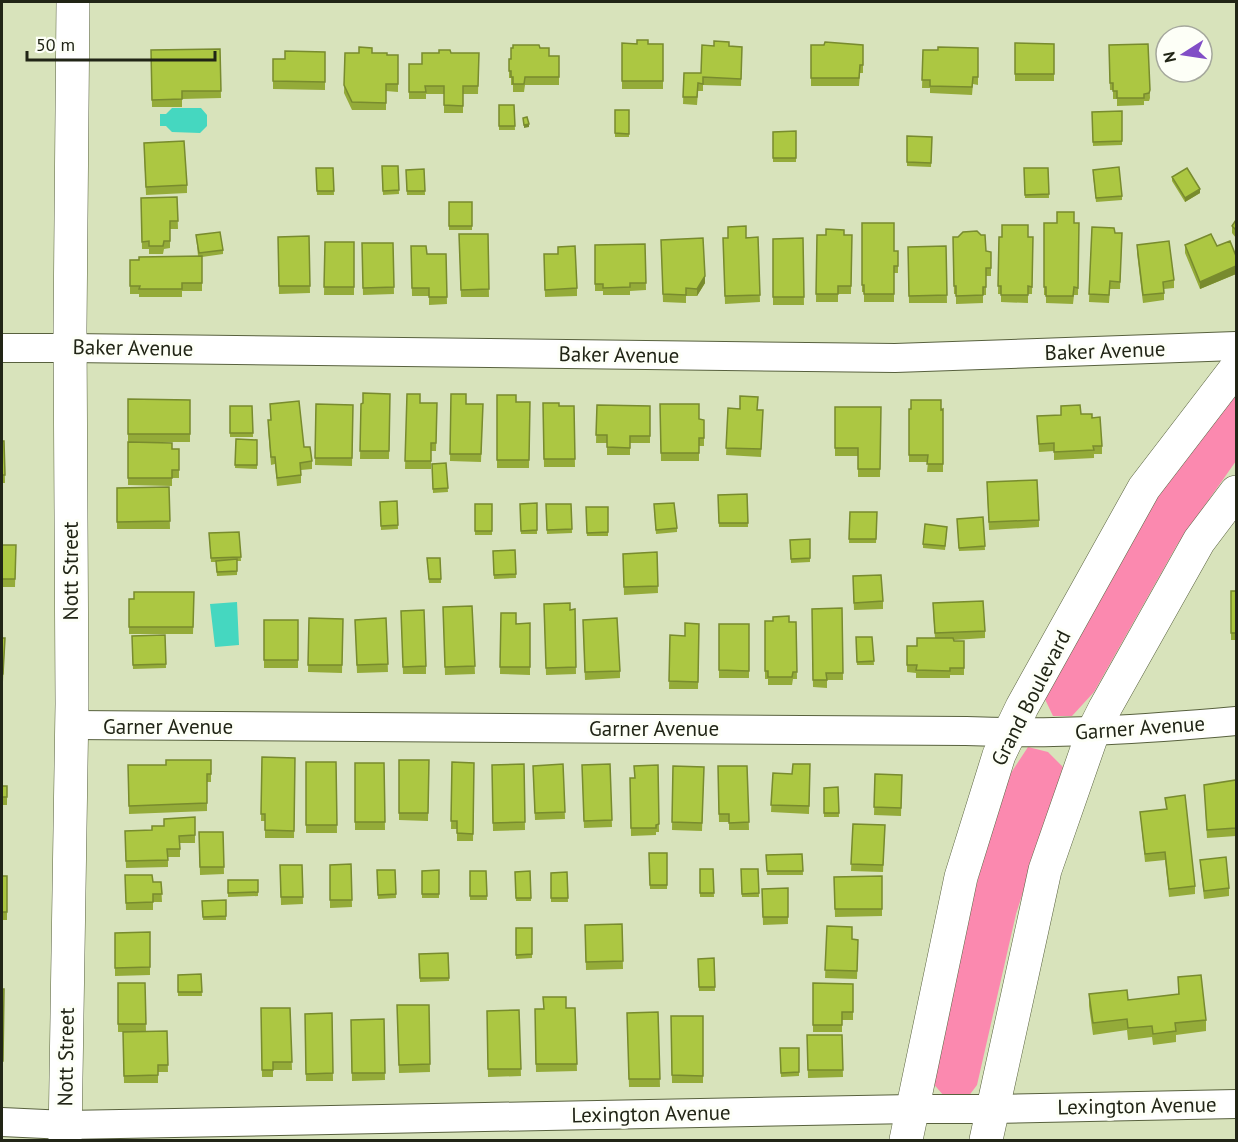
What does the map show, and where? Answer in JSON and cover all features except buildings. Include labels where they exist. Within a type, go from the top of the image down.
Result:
[{"type":"street","name":"Nott Street","points":[[66,1133],[71,725],[70,348],[73,2]]},
{"type":"street","name":"Baker Avenue","points":[[2,348],[895,358],[1236,346]]},
{"type":"street","name":"Grand Boulevard","points":[[906,1140],[961,877],[999,755],[1022,707],[1144,488],[1236,368]]},
{"type":"street","points":[[990,1125],[1045,870],[1093,732],[1199,541],[1236,492]]},
{"type":"street","name":"Garner Avenue","points":[[71,725],[1011,733],[1093,732],[1236,721]]},
{"type":"street","name":"Lexington Avenue","points":[[2,1122],[66,1133],[913,1109],[990,1125],[1236,1104]]},
{"type":"shaded area","points":[[1236,384],[1236,461],[1177,545],[1094,692],[1072,716],[1053,716],[1043,695],[1149,500]]},
{"type":"shaded area","points":[[1028,747],[1048,752],[1063,767],[1016,914],[977,1085],[965,1101],[944,1096],[931,1081],[973,898],[1003,785]]},
{"type":"water","points":[[172,108],[201,108],[207,115],[207,126],[200,133],[172,132],[166,126],[160,126],[160,114],[166,114]]},
{"type":"water","points":[[237,602],[239,645],[215,647],[210,604]]}]
